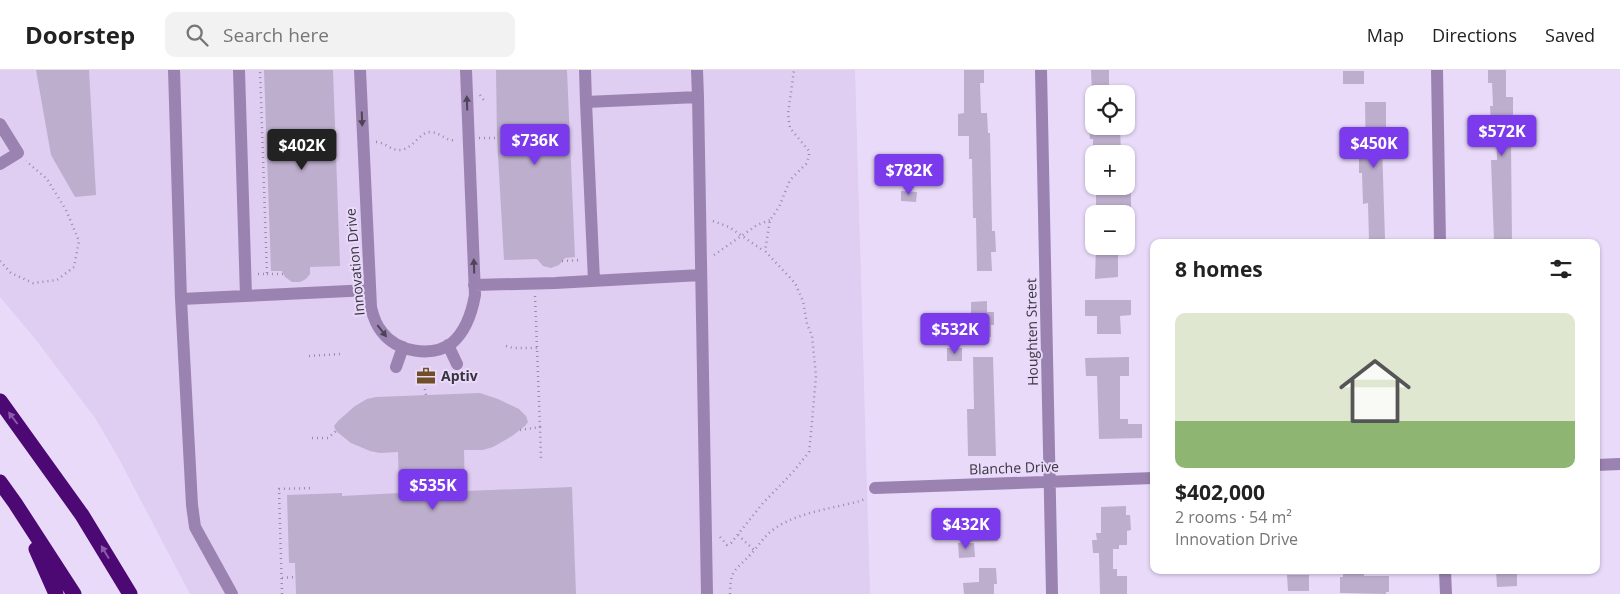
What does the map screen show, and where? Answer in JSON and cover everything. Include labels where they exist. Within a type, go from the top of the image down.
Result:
[{"type":"highway","points":[[0,401],[82,515],[130,594]]},
{"type":"highway","points":[[0,482],[74,594]]},
{"type":"highway","points":[[15,503],[56,594]]},
{"type":"street","points":[[174,70],[181,299],[195,527],[232,594]]},
{"type":"street","points":[[239,70],[246,296]]},
{"type":"street","name":"Innovation Drive","points":[[360,70],[371,307],[375,321],[390,340],[402,347],[426,352],[440,350],[448,345]]},
{"type":"street","points":[[457,364],[448,345],[461,333],[472,310],[475,295],[466,70]]},
{"type":"street","points":[[585,70],[594,281]]},
{"type":"street","points":[[697,70],[706,218],[700,275],[707,594]]},
{"type":"street","name":"Houghten Street","points":[[1041,70],[1052,594]]},
{"type":"street","points":[[1437,70],[1440,239]]},
{"type":"street","points":[[586,102],[698,97]]},
{"type":"street","points":[[0,124],[18,153],[0,164]]},
{"type":"street","points":[[474,285],[700,275]]},
{"type":"street","points":[[181,299],[370,290]]},
{"type":"street","points":[[396,367],[402,347]]},
{"type":"street","points":[[1600,464],[1620,464]]},
{"type":"street","name":"Blanche Drive","points":[[874,488],[1150,478]]},
{"type":"street","points":[[1445,574],[1446,594]]},
{"type":"path","points":[[260,70],[267,274]]},
{"type":"path","points":[[765,251],[770,220],[779,207],[790,180],[806,164],[809,157],[809,151],[790,128],[788,114],[794,70]]},
{"type":"path","points":[[369,142],[382,142],[395,150],[408,148],[425,133],[440,134],[449,140],[460,139]]},
{"type":"path","points":[[473,138],[497,138]]},
{"type":"path","points":[[0,261],[11,273],[32,283],[57,280],[74,267],[79,241],[66,210],[47,179],[18,153]]},
{"type":"path","points":[[706,218],[712,229]]},
{"type":"path","points":[[706,218],[730,227],[765,251],[795,283],[803,300],[807,324],[812,336],[816,376],[809,452],[731,543],[727,546],[720,539],[719,534]]},
{"type":"path","points":[[712,247],[712,256],[741,234],[756,225],[770,220]]},
{"type":"path","points":[[562,261],[576,261]]},
{"type":"path","points":[[246,275],[284,274]]},
{"type":"path","points":[[534,291],[541,460]]},
{"type":"path","points":[[506,346],[537,348]]},
{"type":"path","points":[[309,356],[340,354]]},
{"type":"path","points":[[424,384],[426,395]]},
{"type":"path","points":[[520,430],[540,427]]},
{"type":"path","points":[[312,438],[328,438],[336,431]]},
{"type":"path","points":[[282,594],[278,489],[314,488]]},
{"type":"path","points":[[730,594],[730,580],[734,571],[768,533],[798,517],[860,502],[874,494],[874,488]]},
{"type":"path","points":[[738,535],[754,550]]},
{"type":"path","points":[[282,578],[296,577]]},
{"type":"shaded area","points":[[0,70],[855,70],[870,594],[190,594],[118,457],[95,418],[36,340],[0,297]]},
{"type":"building","points":[[36,70],[89,70],[96,195],[75,197],[51,155]]},
{"type":"building","points":[[264,70],[333,70],[340,266],[310,267],[310,274],[300,282],[292,282],[285,277],[282,271],[271,271]]},
{"type":"building","points":[[496,70],[567,70],[575,257],[565,258],[559,265],[551,268],[543,266],[537,259],[504,260],[497,138]]},
{"type":"building","points":[[964,70],[984,70],[984,83],[980,83],[981,113],[987,113],[988,133],[990,133],[992,231],[995,231],[996,252],[991,252],[992,271],[977,271],[976,218],[973,218],[972,159],[969,159],[969,136],[958,136],[958,114],[964,113]]},
{"type":"building","points":[[1091,70],[1109,70],[1109,85],[1092,85]]},
{"type":"building","points":[[1488,70],[1506,70],[1506,97],[1513,97],[1513,127],[1516,127],[1516,143],[1511,143],[1512,239],[1494,239],[1491,160],[1497,160],[1496,121],[1491,122],[1490,106],[1493,106],[1492,83],[1488,83]]},
{"type":"building","points":[[1343,71],[1364,71],[1364,84],[1343,84]]},
{"type":"building","points":[[1365,102],[1386,102],[1386,144],[1382,145],[1385,239],[1369,239],[1368,203],[1363,204],[1362,173],[1359,173],[1359,157],[1366,157]]},
{"type":"building","points":[[1090,135],[1120,135],[1121,145],[1093,145],[1093,139],[1090,139]]},
{"type":"building","points":[[901,191],[917,192],[916,202],[901,201]]},
{"type":"building","points":[[1096,195],[1131,195],[1131,205],[1096,205]]},
{"type":"building","points":[[1096,255],[1118,255],[1118,277],[1095,279]]},
{"type":"building","points":[[1085,300],[1131,300],[1131,315],[1120,316],[1121,334],[1097,334],[1097,316],[1085,316]]},
{"type":"building","points":[[987,301],[987,312],[994,312],[994,325],[991,325],[991,337],[964,338],[964,320],[971,320],[971,302]]},
{"type":"building","points":[[947,348],[962,348],[962,361],[947,361]]},
{"type":"building","points":[[973,357],[993,357],[996,456],[968,456],[967,409],[974,409]]},
{"type":"building","points":[[1129,357],[1129,376],[1120,376],[1120,419],[1128,419],[1128,424],[1142,424],[1142,438],[1099,439],[1097,376],[1086,376],[1085,358]]},
{"type":"building","points":[[480,393],[519,409],[526,416],[528,422],[512,436],[493,447],[483,450],[464,450],[465,491],[572,487],[576,594],[296,594],[295,563],[289,563],[287,495],[342,493],[342,496],[399,493],[398,452],[380,453],[351,443],[336,431],[334,426],[338,421],[355,406],[367,399],[376,397]]},
{"type":"building","points":[[1126,506],[1126,515],[1130,515],[1131,530],[1127,531],[1127,545],[1119,545],[1119,549],[1113,549],[1113,569],[1117,569],[1117,576],[1127,576],[1127,594],[1100,594],[1099,553],[1093,553],[1092,540],[1097,540],[1096,533],[1101,533],[1101,507]]},
{"type":"building","points":[[997,516],[998,541],[965,542],[964,517]]},
{"type":"building","points":[[958,543],[974,543],[975,557],[959,558]]},
{"type":"building","points":[[979,568],[996,568],[997,584],[994,584],[994,594],[964,594],[963,583],[979,582]]},
{"type":"building","points":[[1343,574],[1389,576],[1389,592],[1386,592],[1386,594],[1340,593],[1340,577],[1343,577]]},
{"type":"building","points":[[1496,574],[1517,574],[1517,586],[1497,587]]},
{"type":"building","points":[[1287,575],[1309,575],[1309,591],[1288,591]]},
{"type":"place","name":"Aptiv","points":[[426,376]]}]
